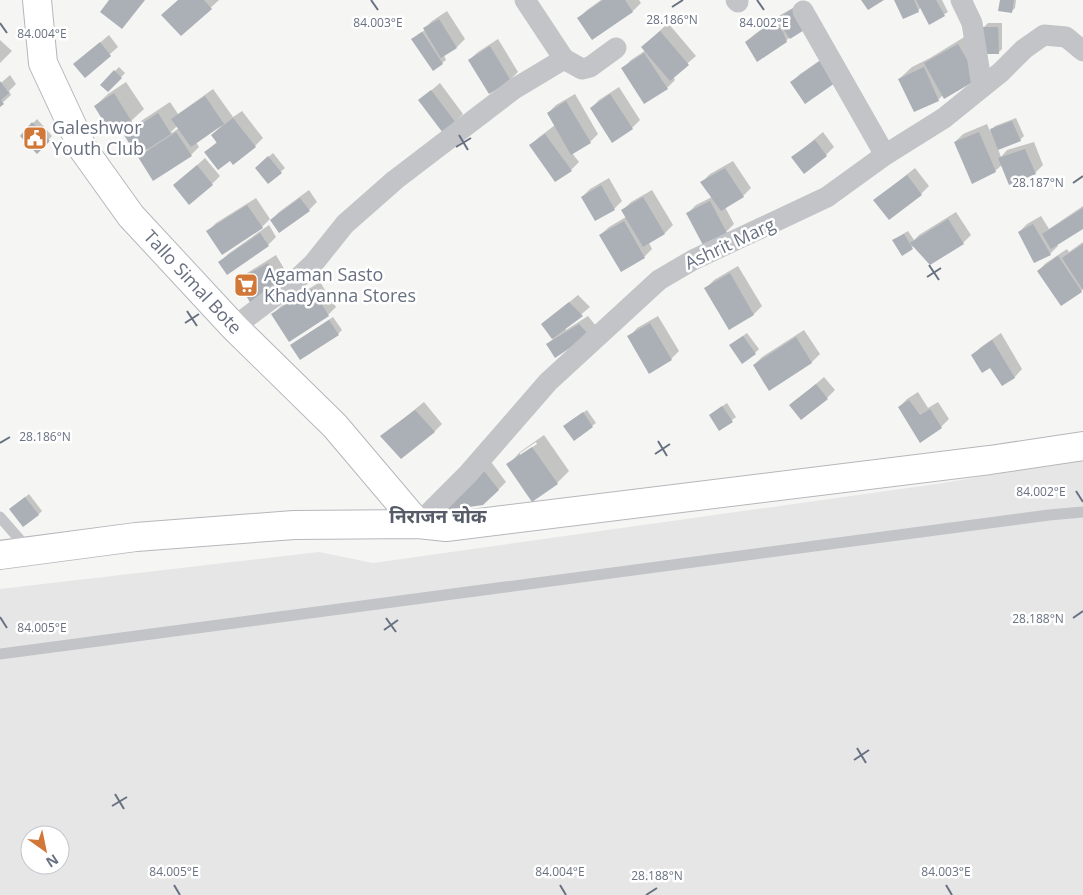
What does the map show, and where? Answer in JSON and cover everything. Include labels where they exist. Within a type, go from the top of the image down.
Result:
[{"type":"main road","name":"Tallo Simal Bote","points":[[37,0],[43,63],[83,149],[131,216],[234,327],[335,426],[418,524]]},
{"type":"main road","points":[[0,555],[136,537],[274,527],[418,524],[446,527],[990,460],[1083,446]]},
{"type":"street","points":[[525,0],[564,59],[582,69],[590,67],[616,48]]},
{"type":"street","points":[[961,0],[972,23],[982,87]]},
{"type":"street","points":[[803,11],[885,155]]},
{"type":"street","name":"Ashrit Marg","points":[[418,524],[468,474],[548,382],[659,280],[693,260],[827,198],[885,155],[944,118],[1001,72],[1024,49],[1044,35],[1066,36],[1083,51]]},
{"type":"street","points":[[234,327],[295,281],[313,264],[345,224],[395,180],[514,89],[564,59]]},
{"type":"lane","points":[[0,654],[1083,512]]},
{"type":"lane","points":[[0,517],[30,552]]},
{"type":"shaded area","points":[[1083,459],[1083,895],[0,895],[0,589],[319,552],[373,563],[943,483]]},
{"type":"building","points":[[109,0],[145,0],[122,29],[100,12]]},
{"type":"building","points":[[178,0],[204,0],[212,9],[181,36],[161,15]]},
{"type":"building","points":[[603,0],[625,0],[633,12],[592,40],[577,18]]},
{"type":"building","points":[[861,0],[884,0],[868,10]]},
{"type":"building","points":[[894,0],[914,0],[919,12],[903,19]]},
{"type":"building","points":[[916,0],[936,0],[945,16],[929,25]]},
{"type":"building","points":[[1000,0],[1014,0],[1012,13],[998,11]]},
{"type":"building","points":[[795,7],[809,27],[790,39],[777,19]]},
{"type":"building","points":[[439,19],[457,48],[441,58],[423,28]]},
{"type":"building","points":[[774,21],[783,32],[787,42],[757,62],[745,42]]},
{"type":"building","points":[[983,27],[998,27],[999,54],[983,54]]},
{"type":"building","points":[[660,31],[689,65],[670,81],[641,47]]},
{"type":"building","points":[[422,32],[443,64],[433,71],[411,39]]},
{"type":"building","points":[[100,42],[111,56],[85,78],[73,64]]},
{"type":"building","points":[[958,44],[978,79],[944,99],[924,63]]},
{"type":"building","points":[[490,46],[511,81],[489,94],[468,60]]},
{"type":"building","points":[[644,53],[668,89],[644,104],[621,68]]},
{"type":"building","points":[[820,61],[835,83],[805,104],[790,82]]},
{"type":"building","points":[[924,67],[939,101],[914,112],[898,79]]},
{"type":"building","points":[[114,70],[122,78],[108,92],[100,85]]},
{"type":"building","points":[[0,81],[9,93],[1,100],[4,104],[0,107]]},
{"type":"building","points":[[431,90],[456,123],[443,133],[418,100]]},
{"type":"building","points":[[114,93],[132,122],[112,135],[94,106]]},
{"type":"building","points":[[610,94],[633,129],[612,143],[590,108]]},
{"type":"building","points":[[205,96],[224,124],[191,147],[171,119]]},
{"type":"building","points":[[566,101],[591,143],[571,155],[547,113]]},
{"type":"building","points":[[158,113],[171,134],[137,156],[124,135]]},
{"type":"building","points":[[233,118],[256,147],[233,165],[230,161],[218,170],[204,152],[217,143],[211,135]]},
{"type":"building","points":[[1012,121],[1021,141],[998,150],[990,129]]},
{"type":"building","name":"Galeshwor Youth Club","points":[[32,122],[50,141],[37,154],[20,136]]},
{"type":"building","points":[[176,132],[192,156],[153,181],[138,157]]},
{"type":"building","points":[[979,132],[996,172],[972,184],[954,142]]},
{"type":"building","points":[[545,134],[572,171],[555,182],[529,145]]},
{"type":"building","points":[[815,140],[827,156],[804,174],[791,157]]},
{"type":"building","points":[[1025,149],[1036,174],[1009,185],[998,158]]},
{"type":"building","points":[[268,156],[282,173],[268,184],[255,168]]},
{"type":"building","points":[[197,165],[213,185],[189,205],[173,185]]},
{"type":"building","points":[[725,168],[744,197],[721,211],[700,182]]},
{"type":"building","points":[[907,175],[922,195],[889,220],[873,200]]},
{"type":"building","points":[[601,185],[615,210],[595,221],[581,197]]},
{"type":"building","points":[[643,197],[665,234],[643,247],[621,210]]},
{"type":"building","points":[[300,198],[310,211],[279,233],[270,220]]},
{"type":"building","points":[[710,201],[727,233],[704,247],[686,213]]},
{"type":"building","points":[[247,205],[263,228],[222,255],[206,231]]},
{"type":"building","points":[[1083,208],[1083,229],[1051,249],[1042,234]]},
{"type":"building","points":[[948,219],[964,244],[930,265],[910,243]]},
{"type":"building","points":[[624,221],[645,258],[621,272],[599,235]]},
{"type":"building","points":[[1033,224],[1051,255],[1034,263],[1018,232]]},
{"type":"building","points":[[260,233],[269,246],[227,275],[218,262]]},
{"type":"building","points":[[904,234],[913,249],[902,256],[892,240]]},
{"type":"building","points":[[1083,244],[1083,290],[1062,258]]},
{"type":"building","points":[[1058,256],[1082,292],[1061,306],[1037,271]]},
{"type":"building","points":[[268,263],[281,286],[251,304],[237,280]]},
{"type":"building","points":[[730,273],[754,315],[729,330],[704,288]]},
{"type":"building","points":[[312,289],[329,316],[289,342],[271,314]]},
{"type":"building","points":[[569,302],[583,316],[552,339],[541,324]]},
{"type":"building","points":[[329,320],[339,335],[300,360],[290,345]]},
{"type":"building","points":[[650,323],[672,360],[649,374],[627,336]]},
{"type":"building","points":[[579,324],[589,335],[555,358],[546,344]]},
{"type":"building","points":[[743,336],[756,354],[742,364],[729,345]]},
{"type":"building","points":[[796,337],[812,363],[769,391],[753,365]]},
{"type":"building","points":[[992,340],[1015,378],[1002,386],[990,368],[982,373],[971,355]]},
{"type":"building","points":[[816,384],[828,399],[801,420],[789,405]]},
{"type":"building","points":[[909,400],[920,415],[930,409],[942,428],[920,443],[898,407]]},
{"type":"building","points":[[722,406],[733,422],[719,431],[709,415]]},
{"type":"building","points":[[415,410],[435,432],[401,459],[380,436]]},
{"type":"building","points":[[583,412],[593,427],[574,441],[563,426]]},
{"type":"building","points":[[532,447],[558,484],[532,502],[506,464]]},
{"type":"building","points":[[480,466],[499,490],[483,505],[448,510],[451,498]]},
{"type":"building","points":[[25,497],[39,515],[23,527],[9,509]]},
{"type":"place","name":"Galeshwor Youth Club","points":[[35,138]]},
{"type":"place","name":"Agaman Sasto Khadyanna Stores","points":[[246,285]]},
{"type":"district","name":"निराजन चोक","points":[[438,516]]}]
